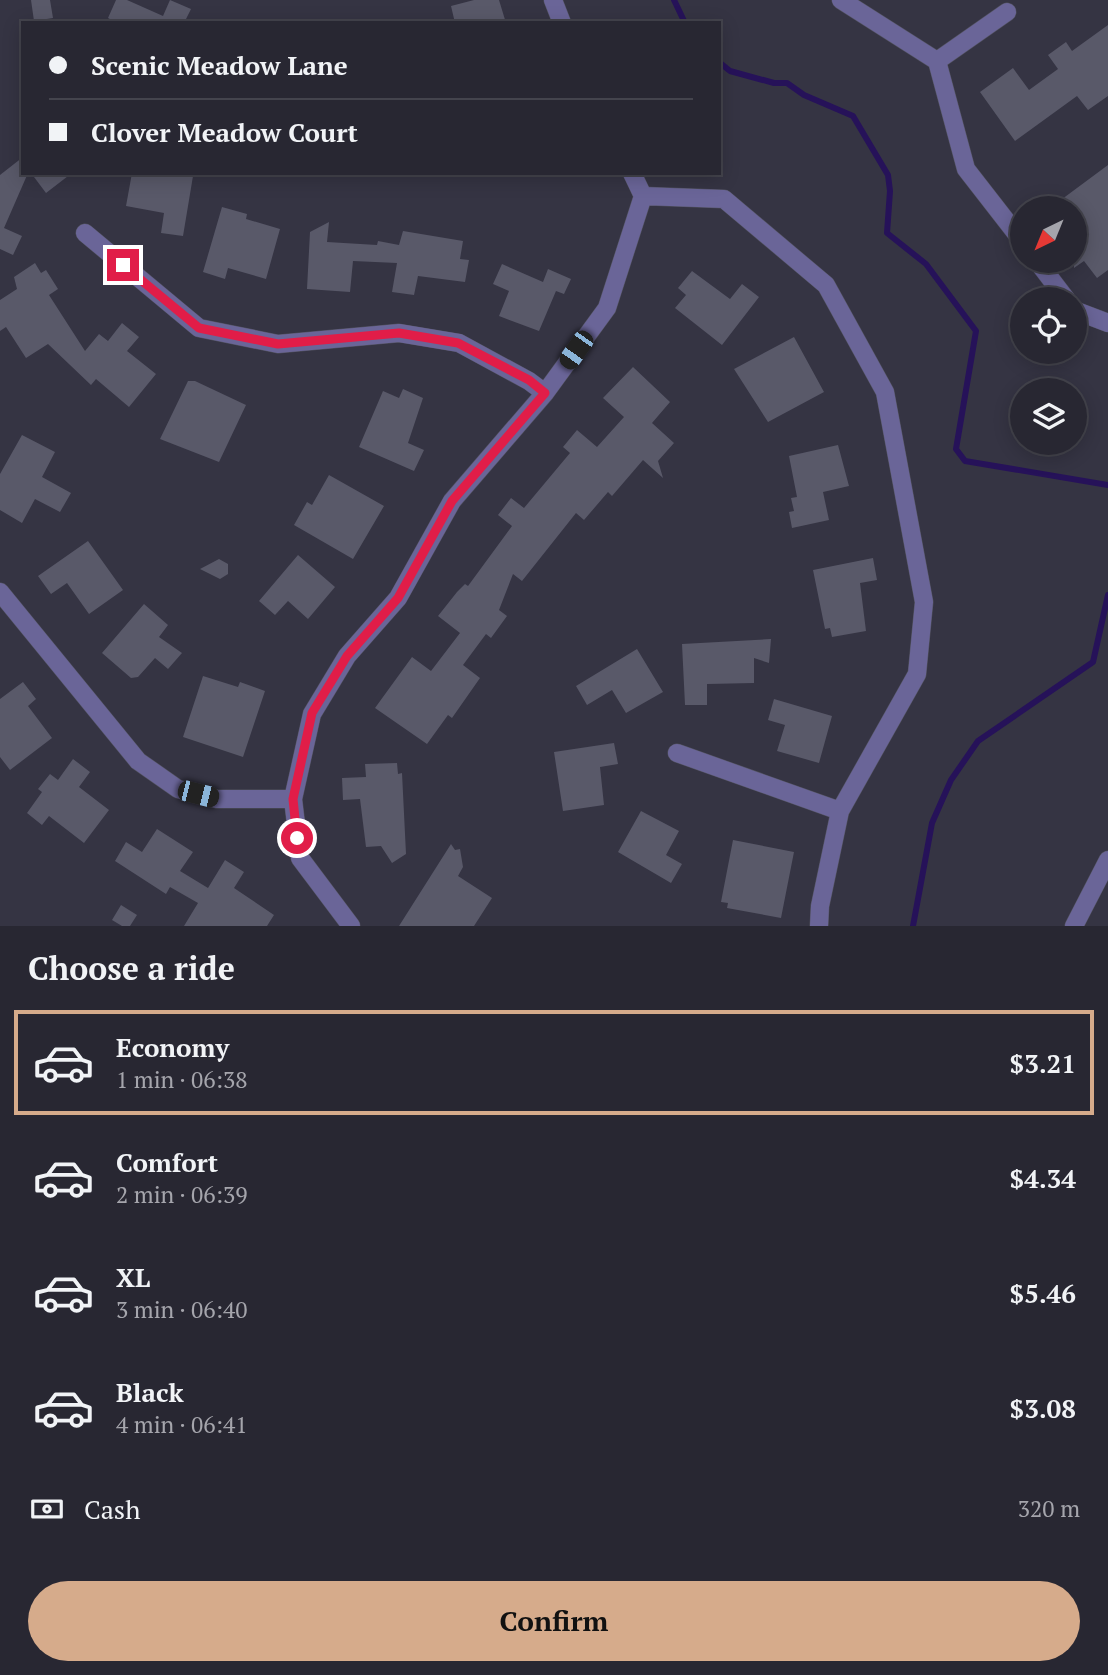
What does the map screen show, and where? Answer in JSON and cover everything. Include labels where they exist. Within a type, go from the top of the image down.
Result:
[{"type":"street","points":[[553,0],[561,21]]},
{"type":"street","points":[[841,0],[937,61],[966,169],[1010,226]]},
{"type":"street","points":[[937,61],[1007,12]]},
{"type":"street","points":[[351,926],[300,858],[293,799],[312,713],[347,656],[398,598],[452,501],[545,393],[607,308],[643,196],[633,175]]},
{"type":"street","points":[[643,196],[724,199],[826,285],[885,392],[924,603],[917,674],[841,811],[820,906],[820,926]]},
{"type":"street","points":[[85,233],[199,328],[278,344],[399,333],[458,343],[529,380],[545,393]]},
{"type":"street","points":[[1046,273],[1057,287]]},
{"type":"street","points":[[1087,315],[1108,323]]},
{"type":"street","points":[[0,592],[138,761],[178,789],[217,799],[293,799]]},
{"type":"street","points":[[677,753],[841,811]]},
{"type":"street","points":[[1074,926],[1108,860]]},
{"type":"building","points":[[31,0],[50,0],[53,18],[34,21]]},
{"type":"building","points":[[116,0],[127,0],[163,16],[170,0],[191,9],[185,21],[113,21],[108,18]]},
{"type":"building","points":[[474,0],[499,0],[505,21],[455,21],[451,6]]},
{"type":"building","points":[[1108,25],[1108,96],[1088,110],[1077,96],[1015,141],[980,92],[1013,68],[1029,90],[1058,69],[1048,55],[1066,42],[1072,51]]},
{"type":"building","points":[[21,159],[21,175],[27,175],[4,228],[22,236],[13,255],[0,249],[0,175]]},
{"type":"building","points":[[1108,165],[1108,270],[1097,278],[1087,265],[1087,196],[1066,196]]},
{"type":"building","points":[[32,175],[69,175],[46,193]]},
{"type":"building","points":[[132,175],[193,176],[183,236],[161,233],[164,213],[126,206]]},
{"type":"building","points":[[222,207],[247,214],[246,219],[280,229],[266,279],[228,268],[225,279],[203,272]]},
{"type":"building","points":[[329,222],[327,242],[377,245],[378,241],[399,245],[403,231],[463,241],[460,259],[469,260],[465,282],[418,276],[414,295],[392,292],[397,263],[353,261],[350,292],[307,289],[310,232]]},
{"type":"building","points":[[35,263],[41,273],[46,270],[58,289],[49,295],[85,351],[99,334],[108,341],[122,323],[139,337],[127,351],[156,374],[129,407],[96,379],[91,385],[48,344],[26,358],[6,327],[0,331],[0,300],[17,289],[14,277]]},
{"type":"building","points":[[502,264],[543,282],[548,269],[571,279],[564,294],[556,291],[539,331],[499,316],[509,291],[493,284]]},
{"type":"building","points":[[692,271],[730,299],[742,284],[759,297],[722,345],[675,308],[686,295],[678,288]]},
{"type":"building","points":[[794,337],[824,392],[768,422],[734,369]]},
{"type":"building","points":[[633,367],[670,402],[652,423],[674,443],[658,461],[663,478],[643,460],[612,496],[608,492],[584,520],[576,513],[522,581],[513,574],[499,610],[507,616],[491,638],[486,634],[463,665],[480,678],[452,718],[448,715],[427,744],[375,708],[412,657],[431,671],[460,633],[438,616],[465,584],[468,586],[512,526],[498,515],[511,498],[524,508],[570,453],[563,447],[577,430],[597,447],[624,417],[603,398]]},
{"type":"building","points":[[188,381],[195,381],[246,405],[219,462],[160,439]]},
{"type":"building","points":[[403,389],[423,398],[408,443],[424,450],[414,471],[359,447],[383,391],[399,398]]},
{"type":"building","points":[[22,435],[55,452],[42,477],[71,493],[60,512],[35,499],[22,523],[0,510],[0,474]]},
{"type":"building","points":[[838,445],[849,486],[823,492],[829,520],[792,528],[789,512],[794,511],[791,498],[797,497],[789,456]]},
{"type":"building","points":[[329,475],[384,506],[353,559],[294,525],[307,502],[312,505]]},
{"type":"building","points":[[88,541],[123,590],[89,614],[67,583],[51,594],[38,576]]},
{"type":"building","points":[[298,555],[335,587],[308,619],[288,601],[275,615],[259,601]]},
{"type":"building","points":[[873,558],[877,580],[860,583],[866,631],[832,637],[830,628],[825,629],[813,570]]},
{"type":"building","points":[[219,559],[228,564],[228,574],[220,579],[200,569]]},
{"type":"building","points":[[144,604],[168,625],[159,637],[182,653],[168,669],[155,658],[138,677],[131,678],[102,653]]},
{"type":"building","points":[[771,639],[769,663],[754,658],[754,683],[707,684],[707,705],[685,705],[682,644]]},
{"type":"building","points":[[637,649],[663,692],[626,713],[612,690],[587,705],[576,686]]},
{"type":"building","points":[[203,676],[238,687],[240,682],[265,691],[243,757],[183,737]]},
{"type":"building","points":[[23,682],[36,699],[28,706],[52,738],[10,770],[0,757],[0,699]]},
{"type":"building","points":[[774,699],[832,716],[819,763],[777,751],[785,725],[768,720]]},
{"type":"building","points":[[614,743],[618,764],[600,767],[604,805],[563,811],[554,752]]},
{"type":"building","points":[[73,759],[90,772],[79,787],[109,810],[84,843],[49,816],[42,825],[27,813],[42,792],[38,789],[50,774],[58,780]]},
{"type":"building","points":[[397,763],[398,774],[402,773],[406,854],[392,863],[381,846],[366,847],[360,799],[343,800],[342,778],[366,777],[365,764]]},
{"type":"building","points":[[641,811],[679,831],[666,855],[682,864],[671,883],[618,852]]},
{"type":"building","points":[[157,829],[193,852],[180,871],[208,888],[225,860],[244,872],[234,888],[274,915],[267,926],[184,926],[198,903],[170,887],[166,894],[115,861],[126,842],[142,852]]},
{"type":"building","points":[[733,840],[794,852],[781,918],[727,908],[728,903],[721,902]]},
{"type":"building","points":[[451,844],[455,850],[460,849],[463,867],[458,876],[492,898],[474,926],[399,926]]},
{"type":"building","points":[[121,905],[137,915],[130,926],[122,926],[112,920]]},
{"type":"waterway","points":[[674,0],[684,21]]},
{"type":"waterway","points":[[721,64],[730,71],[774,83],[787,83],[804,95],[853,116],[888,175],[890,191],[887,233],[926,264],[976,331],[956,449],[965,461],[1108,485]]},
{"type":"waterway","points":[[913,926],[932,823],[951,780],[978,741],[1093,662],[1108,595]]},
{"type":"route","points":[[123,265],[199,328],[278,344],[399,333],[458,343],[529,380],[545,393],[452,501],[398,598],[347,656],[312,713],[293,799],[297,838]]}]
